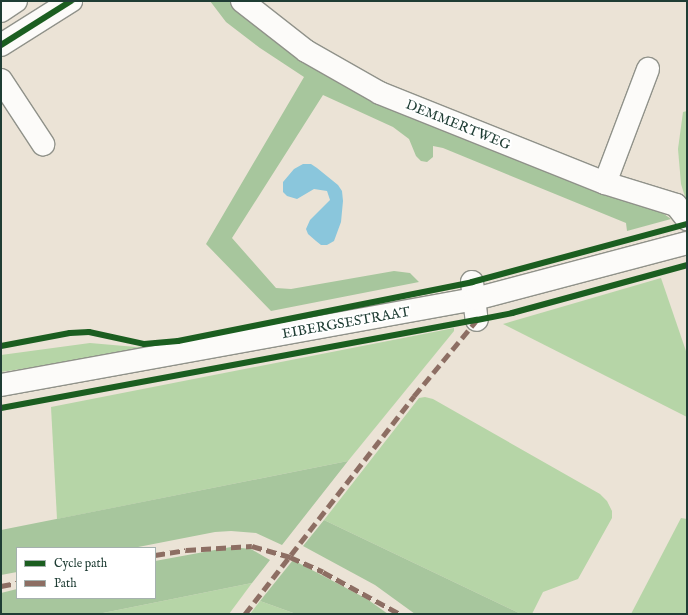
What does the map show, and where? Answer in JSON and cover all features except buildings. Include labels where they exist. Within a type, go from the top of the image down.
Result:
[{"type":"main road","points":[[1,11],[16,1]]},
{"type":"main road","points":[[1,45],[71,1]]},
{"type":"main road","name":"DEMMERTWEG","points":[[242,1],[306,51],[380,93],[605,183],[682,212]]},
{"type":"main road","points":[[605,183],[648,69]]},
{"type":"main road","points":[[1,80],[43,144]]},
{"type":"main road","name":"EIBERGSESTRAAT","points":[[1,385],[475,300],[687,243]]},
{"type":"green space","points":[[210,1],[235,1],[503,150],[664,214],[671,219],[627,231],[626,223],[443,148],[433,146],[433,157],[427,162],[421,161],[416,156],[409,139],[393,127],[323,95],[232,238],[276,288],[291,289],[394,271],[410,273],[419,282],[271,311],[206,244],[304,77],[260,48],[226,22]]},
{"type":"green space","points":[[687,111],[687,203],[681,184],[678,149],[683,112]]},
{"type":"green space","points":[[661,278],[687,354],[687,417],[503,324]]},
{"type":"green space","points":[[454,328],[454,331],[348,461],[57,519],[51,407]]},
{"type":"green space","points":[[90,343],[136,347],[155,345],[109,356],[1,372],[1,355]]},
{"type":"green space","points":[[425,397],[433,399],[600,494],[607,501],[612,511],[612,518],[578,579],[543,592],[532,614],[521,614],[324,520],[419,398]]},
{"type":"green space","points":[[348,461],[282,545],[256,533],[231,531],[215,532],[138,547],[16,547],[16,572],[1,575],[1,530]]},
{"type":"green space","points":[[681,518],[687,519],[687,614],[631,614]]},
{"type":"green space","points":[[324,520],[521,614],[415,614],[375,585],[303,546]]},
{"type":"green space","points":[[231,547],[251,549],[270,560],[252,583],[98,614],[1,614],[1,593],[16,589],[16,599],[156,599],[156,561]]},
{"type":"green space","points":[[293,560],[367,599],[388,614],[296,614],[260,601]]},
{"type":"green space","points":[[252,583],[229,614],[98,614]]},
{"type":"green space","points":[[260,601],[296,614],[250,614]]},
{"type":"water","points":[[303,164],[311,164],[317,168],[338,185],[342,191],[343,201],[341,222],[334,241],[327,245],[321,245],[308,234],[306,229],[310,220],[330,200],[327,191],[314,189],[297,199],[287,196],[283,192],[283,182],[294,169]]},
{"type":"marked path","points":[[245,614],[414,396],[476,321]]},
{"type":"marked path","points":[[156,555],[186,550],[252,546],[290,557],[323,572],[400,614]]},
{"type":"marked path","points":[[1,586],[16,583]]},
{"type":"cycle path","points":[[1,45],[71,1]]},
{"type":"cycle path","points":[[1,346],[70,333],[89,332],[144,344],[178,341],[472,282],[687,224]]},
{"type":"cycle path","points":[[1,408],[512,313],[687,265]]}]
